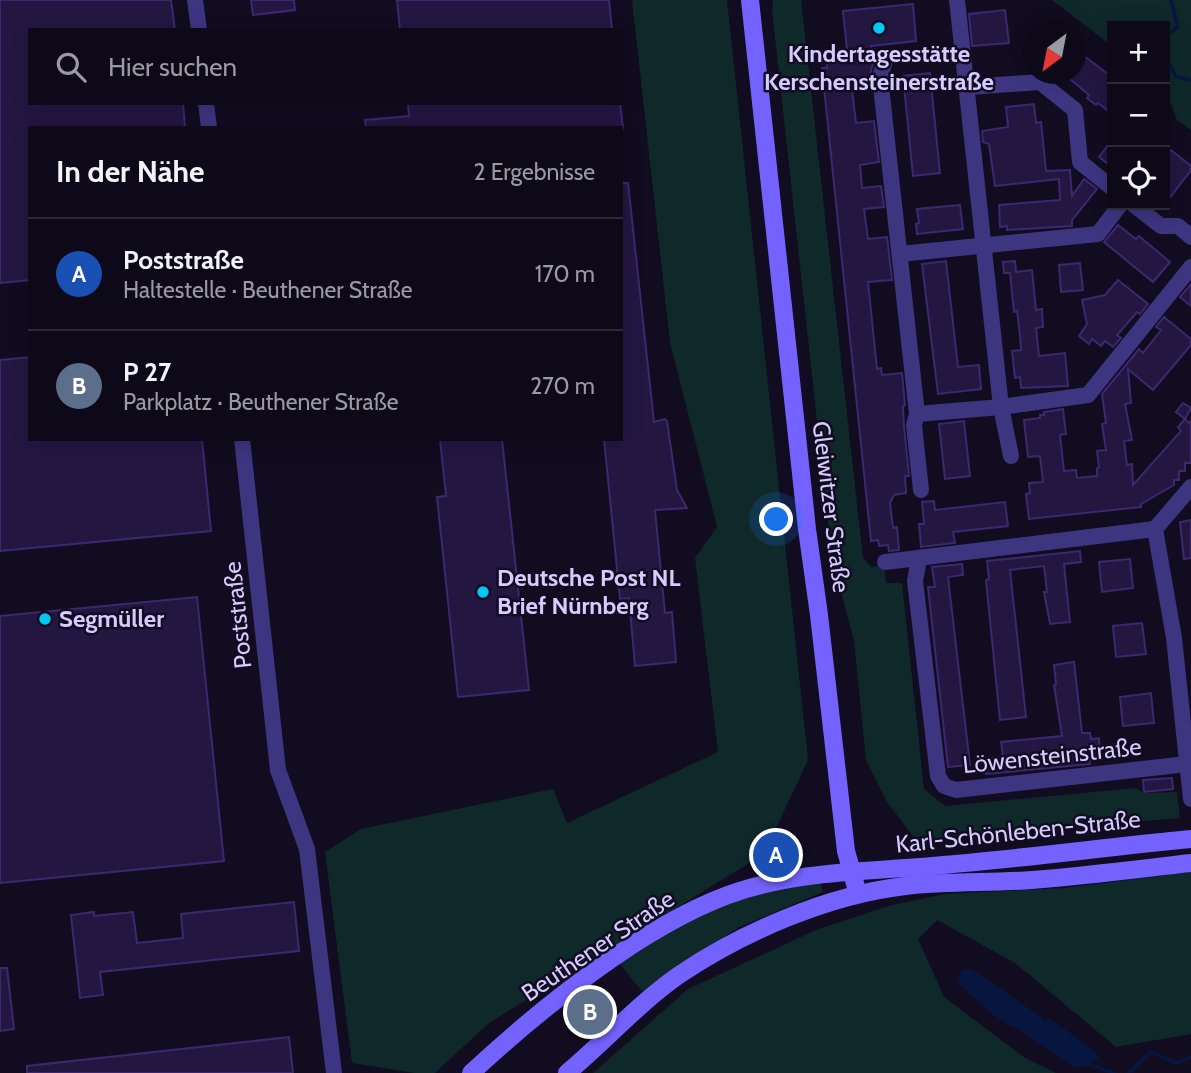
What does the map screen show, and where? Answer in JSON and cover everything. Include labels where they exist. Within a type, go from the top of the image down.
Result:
[{"type":"main road","name":"Gleiwitzer Straße","points":[[750,0],[807,529],[851,873],[858,894]]},
{"type":"main road","name":"Karl-Schönleben-Straße","points":[[851,873],[1191,839]]},
{"type":"main road","name":"Karl-Schönleben-Straße","points":[[858,894],[920,884],[1031,880],[1191,863]]},
{"type":"main road","name":"Beuthener Straße","points":[[471,1073],[529,1022],[587,978],[650,935],[692,911],[757,886],[851,873]]},
{"type":"main road","points":[[567,1073],[661,989],[696,965],[767,928],[858,894]]},
{"type":"street","points":[[195,0],[198,28]]},
{"type":"street","points":[[957,0],[1001,407],[1011,456]]},
{"type":"street","points":[[885,61],[880,77],[917,414],[914,425],[921,490]]},
{"type":"street","points":[[968,87],[1040,82],[1076,110],[1080,162],[1107,184]]},
{"type":"street","points":[[206,105],[209,126]]},
{"type":"street","points":[[900,254],[1098,234],[1116,210]]},
{"type":"street","points":[[1140,210],[1161,226],[1178,226],[1191,237]]},
{"type":"street","points":[[917,414],[1001,407],[1088,395],[1191,267]]},
{"type":"street","name":"Poststraße","points":[[243,441],[278,770],[307,849],[334,1073]]},
{"type":"street","points":[[885,562],[1156,528],[1191,487]]},
{"type":"street","points":[[1156,528],[1174,638],[1191,799]]},
{"type":"street","name":"Löwensteinstraße","points":[[919,559],[915,580],[938,776],[944,786],[956,790],[1187,764]]},
{"type":"street","points":[[1174,638],[1191,636]]},
{"type":"green space","points":[[632,0],[727,0],[808,760],[764,854],[489,1023],[435,1073],[414,1073],[352,1063],[325,852],[361,829],[553,789],[567,823],[718,752],[695,558],[717,527],[670,342]]},
{"type":"green space","points":[[773,0],[801,0],[863,558],[871,567],[884,566],[886,583],[902,583],[924,789],[945,806],[1136,788],[1144,793],[1177,792],[1180,818],[916,840],[887,802],[866,760],[854,641],[832,557]]},
{"type":"green space","points":[[1052,0],[1191,0],[1191,130],[1177,120],[1170,101],[1170,21],[1107,21],[1107,42],[1086,26],[1086,21],[1079,21]]},
{"type":"green space","points":[[1191,872],[1191,1034],[1116,1047],[1015,963],[937,920],[918,939],[944,997],[1025,1058],[1056,1073],[593,1073],[688,989],[816,930],[892,905],[945,894],[1065,888]]},
{"type":"green space","points":[[820,882],[823,892],[737,928],[645,995],[620,964],[687,922],[729,902],[762,892]]},
{"type":"water","points":[[962,969],[972,969],[1044,1019],[1043,1022],[1048,1018],[1096,1051],[1099,1058],[1089,1065],[1075,1068],[1014,1027],[1015,1025],[1012,1027],[988,1011],[957,981]]},
{"type":"building","points":[[0,0],[171,0],[175,28],[28,28],[28,105],[183,105],[185,126],[28,126],[28,280],[0,283]]},
{"type":"building","points":[[251,0],[294,0],[295,10],[253,15]]},
{"type":"building","points":[[397,0],[609,0],[612,28],[400,28]]},
{"type":"building","points":[[913,4],[916,41],[871,46],[871,87],[852,89],[856,123],[874,121],[879,162],[860,165],[862,188],[881,186],[884,207],[864,209],[868,239],[887,237],[892,280],[868,282],[877,369],[881,368],[882,375],[902,373],[905,405],[904,426],[909,476],[905,476],[906,493],[894,495],[890,503],[893,528],[897,527],[899,550],[889,551],[888,545],[879,546],[878,540],[871,541],[822,68],[827,68],[827,62],[848,60],[843,11]]},
{"type":"building","points":[[1005,10],[1009,43],[972,46],[969,14]]},
{"type":"building","points":[[1086,57],[1107,73],[1107,110],[1087,98],[1089,95],[1076,84],[1086,84]]},
{"type":"building","points":[[930,73],[940,173],[913,176],[903,76]]},
{"type":"building","points":[[1034,104],[1036,123],[1041,122],[1046,171],[1070,170],[1072,196],[1084,179],[1097,189],[1072,220],[1072,226],[1007,230],[1007,226],[1000,227],[999,205],[1060,200],[1059,179],[995,186],[989,144],[983,142],[982,131],[1008,127],[1006,107]]},
{"type":"building","points":[[408,105],[620,105],[623,126],[366,126],[365,120],[409,116]]},
{"type":"building","points":[[1107,147],[1107,163],[1099,157]]},
{"type":"building","points":[[1170,151],[1191,166],[1191,170],[1170,197]]},
{"type":"building","points":[[623,183],[628,183],[654,422],[665,419],[667,421],[677,490],[687,508],[655,510],[665,613],[672,612],[676,662],[635,666],[629,598],[620,599],[604,441],[623,441]]},
{"type":"building","points":[[960,205],[963,229],[917,234],[917,209]]},
{"type":"building","points":[[1118,225],[1136,239],[1139,236],[1170,262],[1153,282],[1104,242]]},
{"type":"building","points":[[946,261],[958,367],[979,365],[981,389],[938,394],[922,264]]},
{"type":"building","points":[[1015,261],[1016,272],[1032,270],[1036,310],[1042,309],[1043,327],[1036,328],[1039,356],[1065,353],[1068,386],[1021,388],[1020,377],[1015,378],[1012,351],[1021,350],[1020,335],[1017,311],[1014,312],[1010,273],[1004,273],[1003,262]]},
{"type":"building","points":[[1080,263],[1083,290],[1061,292],[1059,265]]},
{"type":"building","points":[[1118,280],[1148,304],[1140,314],[1137,312],[1117,335],[1121,338],[1113,347],[1105,341],[1101,346],[1092,339],[1089,344],[1079,336],[1087,324],[1082,300],[1105,295]]},
{"type":"building","points":[[1191,284],[1191,306],[1180,297]]},
{"type":"building","points":[[1164,317],[1191,339],[1191,345],[1153,390],[1128,369],[1131,403],[1125,404],[1132,440],[1124,441],[1127,465],[1132,464],[1133,485],[1181,431],[1178,427],[1185,419],[1189,423],[1191,421],[1191,463],[1185,463],[1185,471],[1179,471],[1179,480],[1174,480],[1174,485],[1141,504],[1141,507],[1029,519],[1026,494],[1030,493],[1029,483],[1043,482],[1040,456],[1028,457],[1024,420],[1040,418],[1044,412],[1063,409],[1066,434],[1060,435],[1064,471],[1076,470],[1077,478],[1097,476],[1097,451],[1106,450],[1102,424],[1106,423],[1102,394],[1139,349],[1143,353],[1161,330],[1156,327]]},
{"type":"building","points":[[28,357],[28,441],[202,441],[211,531],[0,551],[0,360]]},
{"type":"building","points":[[1183,403],[1191,408],[1185,419],[1176,412]]},
{"type":"building","points":[[964,421],[970,476],[945,479],[939,424]]},
{"type":"building","name":"Deutsche Post NL Brief Nürnberg","points":[[440,441],[502,441],[529,690],[458,697],[437,497],[446,496]]},
{"type":"building","points":[[934,501],[935,510],[1005,502],[1008,526],[953,532],[955,543],[921,547],[919,524],[924,524],[922,502]]},
{"type":"building","points":[[1191,520],[1191,558],[1184,559],[1180,522]]},
{"type":"building","points":[[1080,551],[1081,562],[1064,564],[1070,622],[1050,624],[1044,592],[1047,592],[1044,566],[1010,570],[1026,717],[1000,720],[986,580],[989,579],[987,561]]},
{"type":"building","points":[[1130,559],[1133,588],[1102,592],[1099,562]]},
{"type":"building","points":[[962,564],[963,575],[948,577],[970,765],[948,767],[928,587],[935,587],[932,567]]},
{"type":"building","points":[[197,597],[224,861],[0,883],[0,616]]},
{"type":"building","points":[[1142,623],[1146,654],[1116,657],[1113,626]]},
{"type":"building","points":[[1074,662],[1082,733],[1090,733],[1091,739],[1099,738],[1100,753],[1089,755],[1090,764],[986,774],[985,759],[1003,757],[1001,742],[1062,736],[1054,685],[1054,665]]},
{"type":"building","points":[[1151,693],[1154,723],[1123,726],[1120,697]]},
{"type":"building","points":[[1172,778],[1173,789],[1144,792],[1143,780]]},
{"type":"building","points":[[294,902],[299,951],[100,972],[103,995],[80,998],[71,915],[94,912],[94,916],[133,912],[137,943],[183,938],[181,914]]},
{"type":"building","points":[[0,968],[7,968],[14,1029],[0,1031]]},
{"type":"building","points":[[289,1037],[293,1073],[27,1073],[27,1066]]},
{"type":"waterway","points":[[1170,33],[1178,27],[1171,0]]},
{"type":"waterway","points":[[1170,65],[1176,77],[1191,80]]},
{"type":"waterway","points":[[1129,1073],[1150,1052],[1177,1063],[1191,1057]]},
{"type":"waterway","points":[[1085,1063],[1114,1073]]},
{"type":"place","name":"Kindertagesstätte Kerschensteinerstraße","points":[[879,28]]},
{"type":"place","name":"Deutsche Post NL Brief Nürnberg","points":[[483,592]]},
{"type":"place","name":"Segmüller","points":[[45,619]]},
{"type":"place","name":"Poststraße","points":[[776,855]]},
{"type":"place","name":"P 27","points":[[590,1012]]}]
